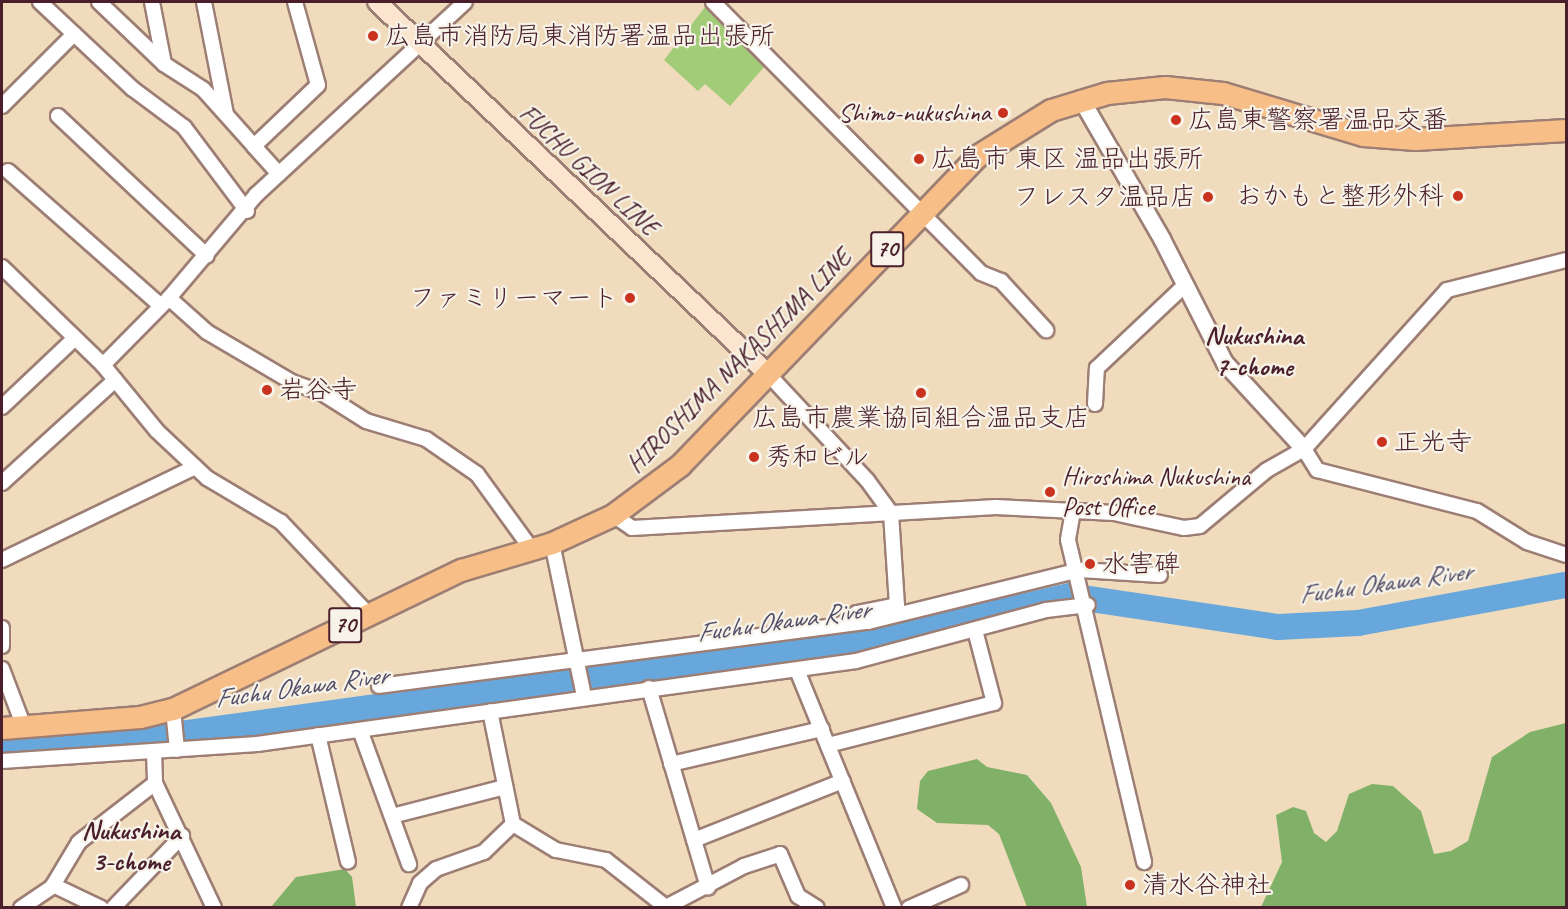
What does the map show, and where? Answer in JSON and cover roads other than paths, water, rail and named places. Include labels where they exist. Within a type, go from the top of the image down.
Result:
[{"type":"main road","name":"FUCHU GION LINE","points":[[377,2],[418,45],[768,374]]},
{"type":"main road","name":"HIROSHIMA NAKASHIMA LINE","points":[[2,728],[173,709],[461,570],[530,547],[552,543],[613,515],[673,472],[925,211],[1000,138],[1081,99],[1136,89],[1194,89],[1362,135],[1415,139],[1566,130]]},
{"type":"street","points":[[40,2],[133,89],[184,127],[247,211]]},
{"type":"street","points":[[99,2],[164,64],[203,89],[279,174]]},
{"type":"street","points":[[152,2],[164,64]]},
{"type":"street","points":[[204,2],[226,116]]},
{"type":"street","points":[[254,146],[318,85],[296,2]]},
{"type":"street","points":[[103,365],[165,302],[279,174],[465,2]]},
{"type":"street","points":[[713,2],[925,211],[981,273],[1001,281],[1046,330]]},
{"type":"street","points":[[2,106],[74,34]]},
{"type":"street","points":[[1081,99],[1185,285],[1224,363],[1304,449],[1317,470],[1478,511],[1527,542],[1566,555]]},
{"type":"street","points":[[58,116],[207,256]]},
{"type":"street","points":[[8,171],[165,302],[207,332],[292,381],[322,393],[366,421],[426,439],[477,474],[530,547]]},
{"type":"street","points":[[613,515],[632,528],[996,507],[1073,511],[1200,526],[1258,477],[1304,449],[1447,290],[1566,260]]},
{"type":"street","points":[[2,267],[103,365],[195,467],[281,522],[368,614]]},
{"type":"street","points":[[1095,404],[1097,368],[1185,285]]},
{"type":"street","points":[[2,407],[75,338]]},
{"type":"street","points":[[768,374],[867,480],[891,513],[897,605],[857,613],[839,625]]},
{"type":"street","points":[[2,483],[115,380]]},
{"type":"street","points":[[2,560],[195,467]]},
{"type":"street","points":[[1073,511],[1068,540],[1080,570],[1144,862]]},
{"type":"street","points":[[552,543],[584,696]]},
{"type":"street","points":[[379,686],[839,625],[1080,570],[1160,575]]},
{"type":"street","points":[[2,761],[154,752],[318,735],[584,696],[856,662],[975,630],[1088,605]]},
{"type":"street","points":[[2,628],[2,646]]},
{"type":"street","points":[[828,745],[994,703],[975,630]]},
{"type":"street","points":[[2,669],[24,727]]},
{"type":"street","points":[[797,670],[894,908]]},
{"type":"street","points":[[649,688],[708,886]]},
{"type":"street","points":[[173,709],[177,750]]},
{"type":"street","points":[[490,711],[513,824],[556,850],[606,860],[666,907],[780,854],[798,896],[817,908]]},
{"type":"street","points":[[671,764],[822,729]]},
{"type":"street","points":[[360,730],[409,864]]},
{"type":"street","points":[[318,735],[348,862]]},
{"type":"street","points":[[154,752],[156,783],[214,908]]},
{"type":"street","points":[[694,840],[843,781]]},
{"type":"street","points":[[21,908],[53,885],[79,842],[156,783]]},
{"type":"street","points":[[392,816],[506,787]]},
{"type":"street","points":[[409,908],[420,883],[436,869],[484,852],[513,824]]},
{"type":"street","points":[[113,908],[182,836]]},
{"type":"street","points":[[53,885],[101,908]]},
{"type":"street","points":[[909,908],[961,885]]},
{"type":"waterway","name":"Fuchu Okawa River","points":[[2,748],[144,739],[905,634],[1070,596],[1278,627],[1358,623],[1566,585]]},
{"type":"place","name":"広島市消防局東消防署温品出張所","points":[[373,36]]},
{"type":"place","name":"Shimo-nukushina","points":[[1003,113]]},
{"type":"place","name":"広島東警察署温品交番","points":[[1176,120]]},
{"type":"place","name":"広島市 東区 温品出張所","points":[[919,159]]},
{"type":"place","name":"おかもと整形外科","points":[[1458,196]]},
{"type":"place","name":"フレスタ温品店","points":[[1208,197]]},
{"type":"place","name":"ファミリーマート","points":[[630,298]]},
{"type":"place","name":"岩谷寺","points":[[267,390]]},
{"type":"place","name":"広島市農業協同組合温品支店","points":[[921,393]]},
{"type":"place","name":"正光寺","points":[[1382,442]]},
{"type":"place","name":"秀和ビル","points":[[754,457]]},
{"type":"place","name":"Hiroshima Nukushina Post Office","points":[[1050,492]]},
{"type":"place","name":"水害碑","points":[[1090,564]]},
{"type":"place","name":"清水谷神社","points":[[1130,885]]},
{"type":"district","name":"Nukushina 7-chome","points":[[1254,350]]},
{"type":"district","name":"Nukushina 3-chome","points":[[131,846]]}]
